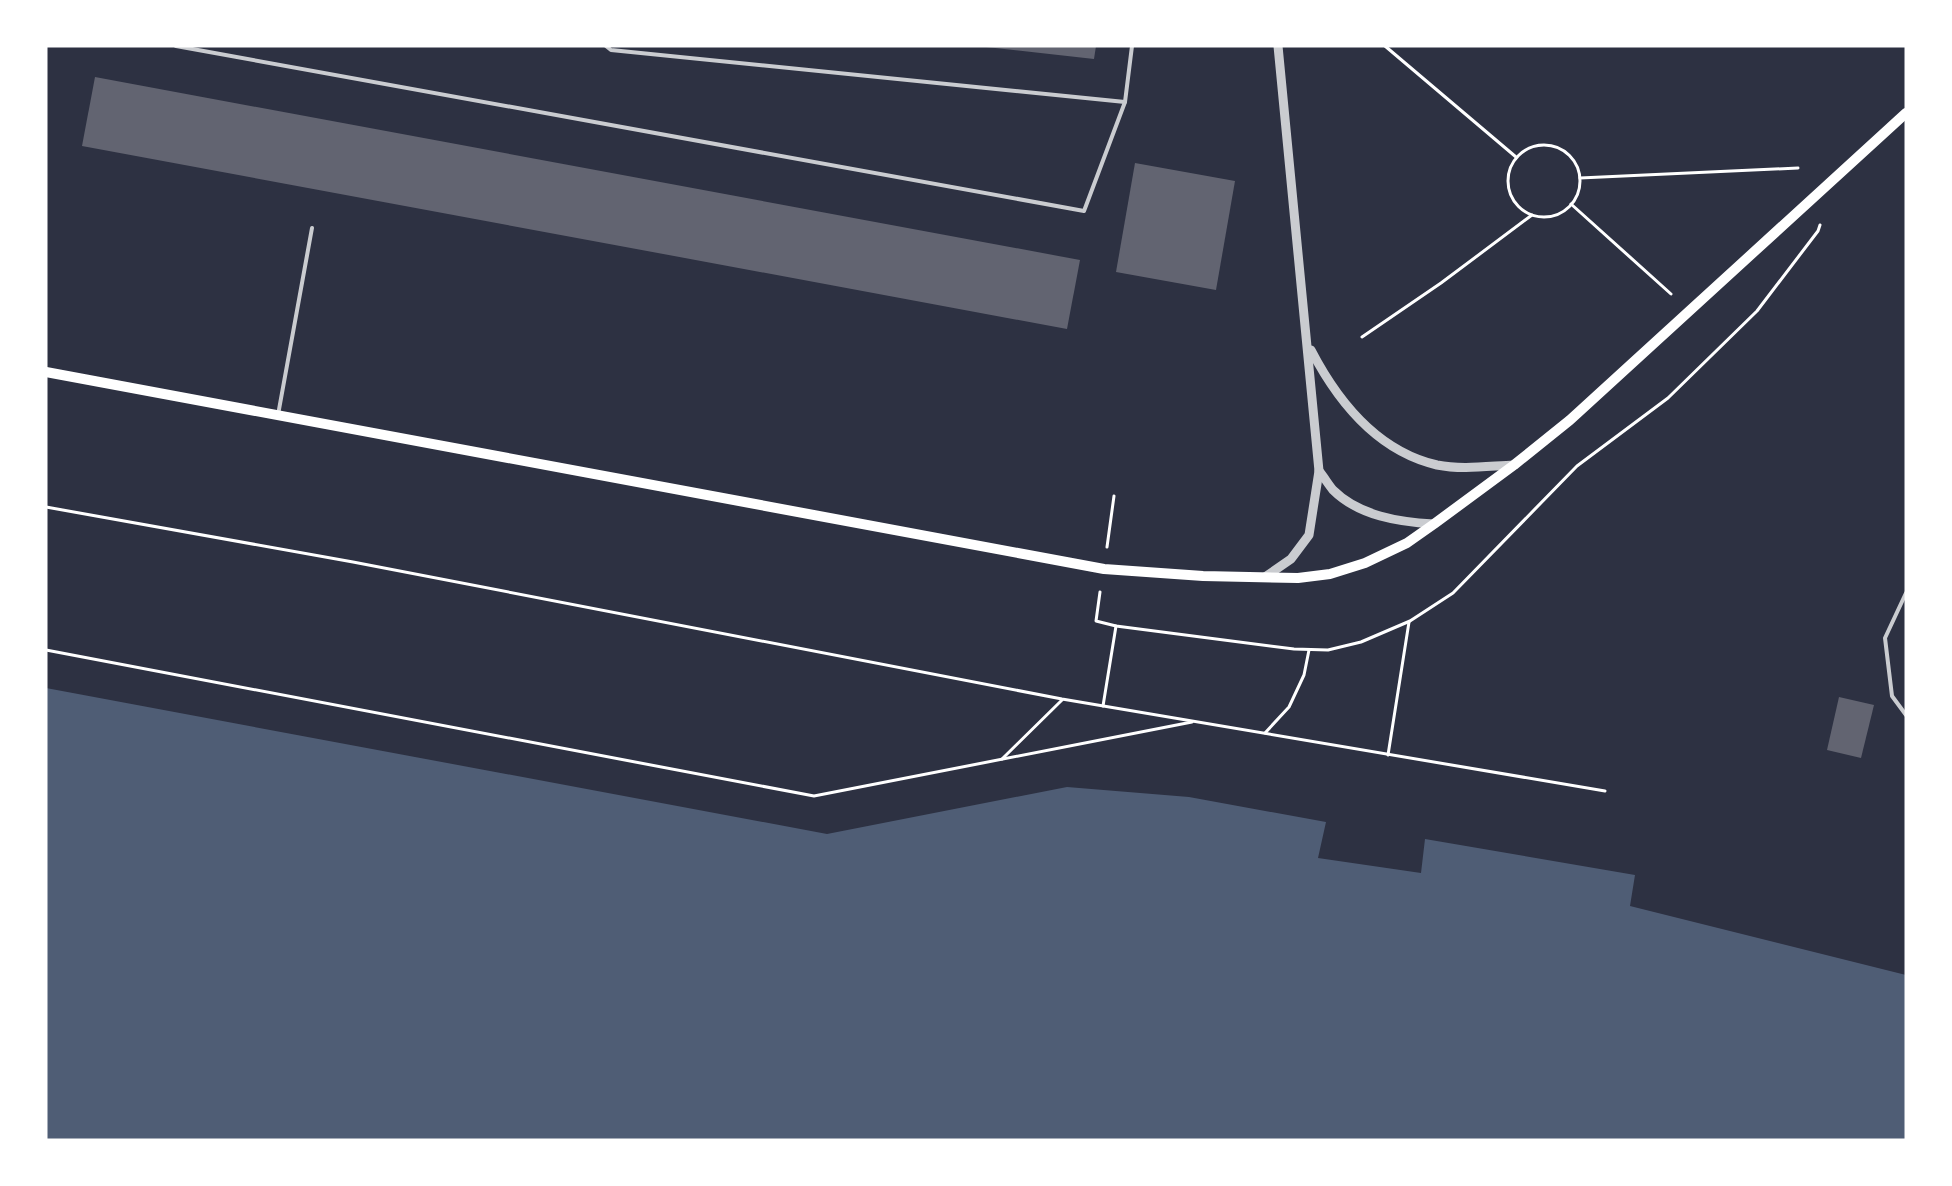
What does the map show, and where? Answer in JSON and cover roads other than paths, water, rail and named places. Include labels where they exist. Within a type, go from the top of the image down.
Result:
[{"type":"main road","points":[[46,372],[1104,569],[1203,576],[1298,578],[1330,574],[1365,564],[1407,542],[1514,465],[1570,420],[1906,112]]},
{"type":"street","points":[[1265,577],[1292,559],[1309,535],[1319,471],[1278,46]]},
{"type":"street","points":[[1308,343],[1330,384],[1354,416],[1376,435],[1397,449],[1416,459],[1438,465],[1459,467],[1514,465]]},
{"type":"street","points":[[1319,471],[1333,490],[1351,503],[1405,523],[1434,524]]},
{"type":"lane","points":[[176,46],[1084,211],[1125,102],[1132,46]]},
{"type":"lane","points":[[606,46],[611,50],[1125,102]]},
{"type":"lane","points":[[278,415],[312,228]]},
{"type":"lane","points":[[1906,593],[1885,638],[1892,696],[1906,715]]},
{"type":"water","points":[[46,688],[827,834],[1067,787],[1189,797],[1326,822],[1318,858],[1421,873],[1425,839],[1635,875],[1630,906],[1906,975],[1906,1140],[46,1140]]}]
